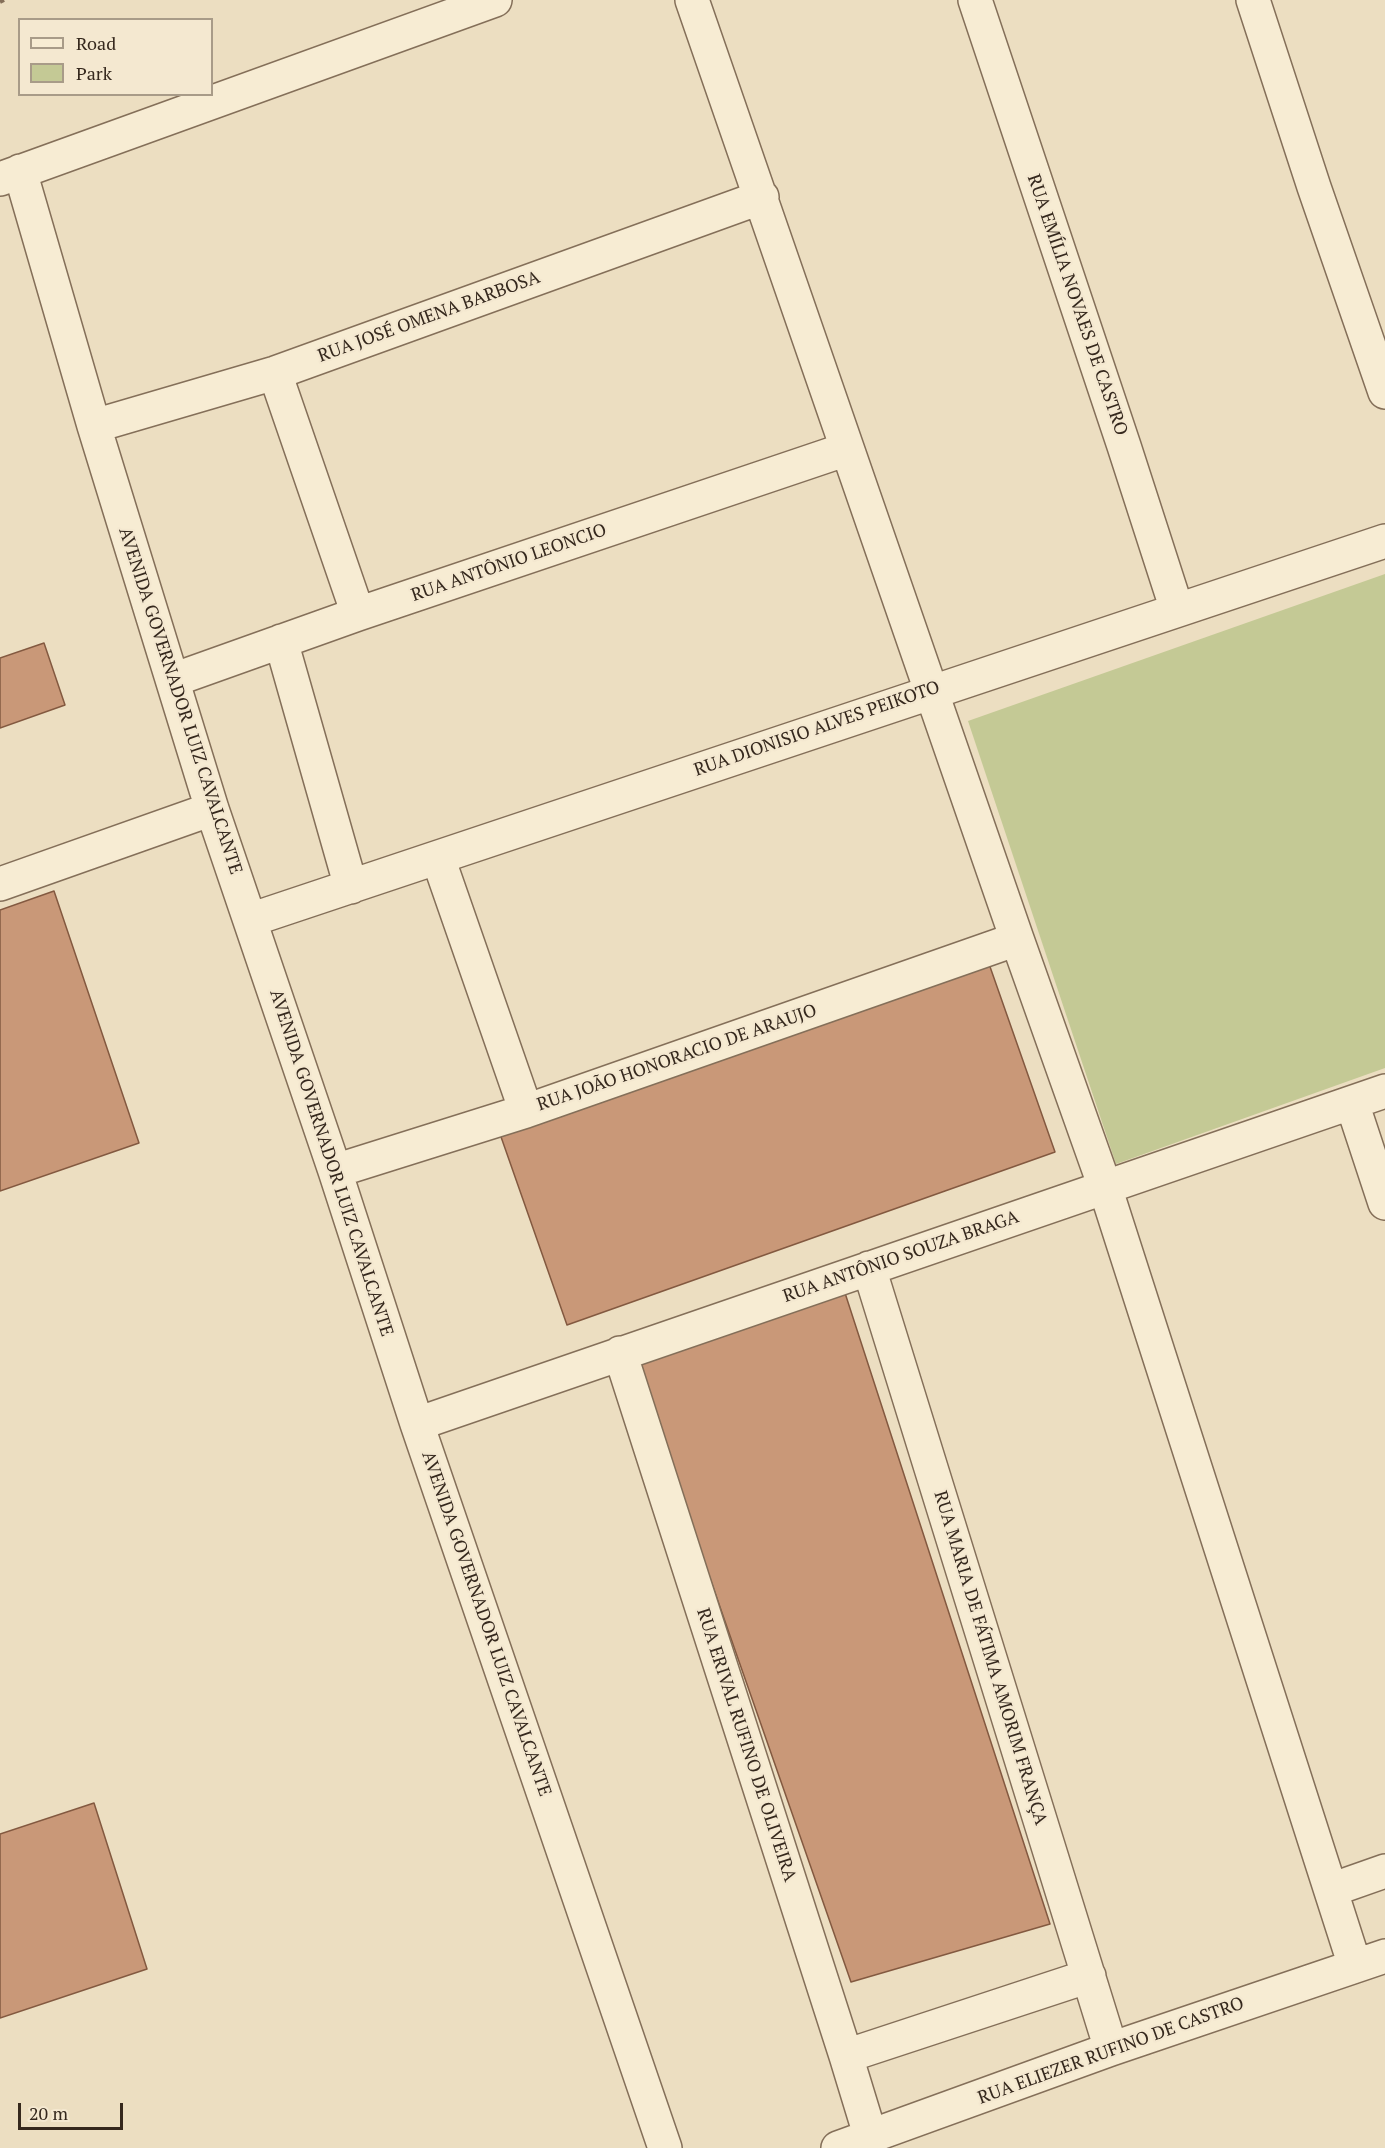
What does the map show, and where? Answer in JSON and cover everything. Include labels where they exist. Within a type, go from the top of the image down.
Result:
[{"type":"street","points":[[10,175],[495,0]]},
{"type":"street","points":[[692,0],[1105,1187],[1354,1966]]},
{"type":"street","name":"RUA EMÍLIA NOVAES DE CASTRO","points":[[975,0],[1117,423],[1177,610]]},
{"type":"street","points":[[1253,0],[1314,187],[1385,392]]},
{"type":"street","name":"AVENIDA GOVERNADOR LUIZ CAVALCANTE","points":[[10,175],[94,426],[212,809],[336,1171],[417,1424],[665,2148]]},
{"type":"street","name":"RUA JOSÉ OMENA BARBOSA","points":[[94,426],[275,373],[762,197]]},
{"type":"street","points":[[275,373],[358,614]]},
{"type":"street","name":"RUA ANTÔNIO LEONCIO","points":[[173,680],[358,614],[847,449]]},
{"type":"street","name":"RUA DIONISIO ALVES PEIKOTO","points":[[250,920],[1385,541]]},
{"type":"street","points":[[281,641],[351,887]]},
{"type":"street","points":[[0,884],[212,809]]},
{"type":"street","points":[[438,858],[526,1111]]},
{"type":"street","name":"RUA JOÃO HONORACIO DE ARAUJO","points":[[336,1171],[526,1111],[1017,939]]},
{"type":"street","name":"RUA ANTÔNIO SOUZA BRAGA","points":[[417,1424],[1385,1091]]},
{"type":"street","points":[[1352,1103],[1385,1203]]},
{"type":"street","name":"RUA MARIA DE FÁTIMA AMORIM FRANÇA","points":[[869,1268],[1111,2049]]},
{"type":"street","name":"RUA ERIVAL RUFINO DE OLIVEIRA","points":[[620,1353],[871,2138]]},
{"type":"street","points":[[1331,1890],[1385,1871]]},
{"type":"street","name":"RUA ELIEZER RUFINO DE CASTRO","points":[[838,2148],[871,2138],[1111,2049],[1385,1956]]},
{"type":"street","points":[[846,2056],[1089,1976]]},
{"type":"green space","points":[[1385,574],[1385,1068],[1116,1164],[968,721]]},
{"type":"building","points":[[44,643],[65,705],[0,728],[0,658]]},
{"type":"building","points":[[54,891],[139,1143],[0,1191],[0,910]]},
{"type":"building","points":[[988,961],[1055,1152],[567,1325],[500,1134]]},
{"type":"building","points":[[845,1293],[1050,1924],[851,1982],[633,1358]]},
{"type":"building","points":[[94,1803],[147,1969],[0,2018],[0,1834]]}]
